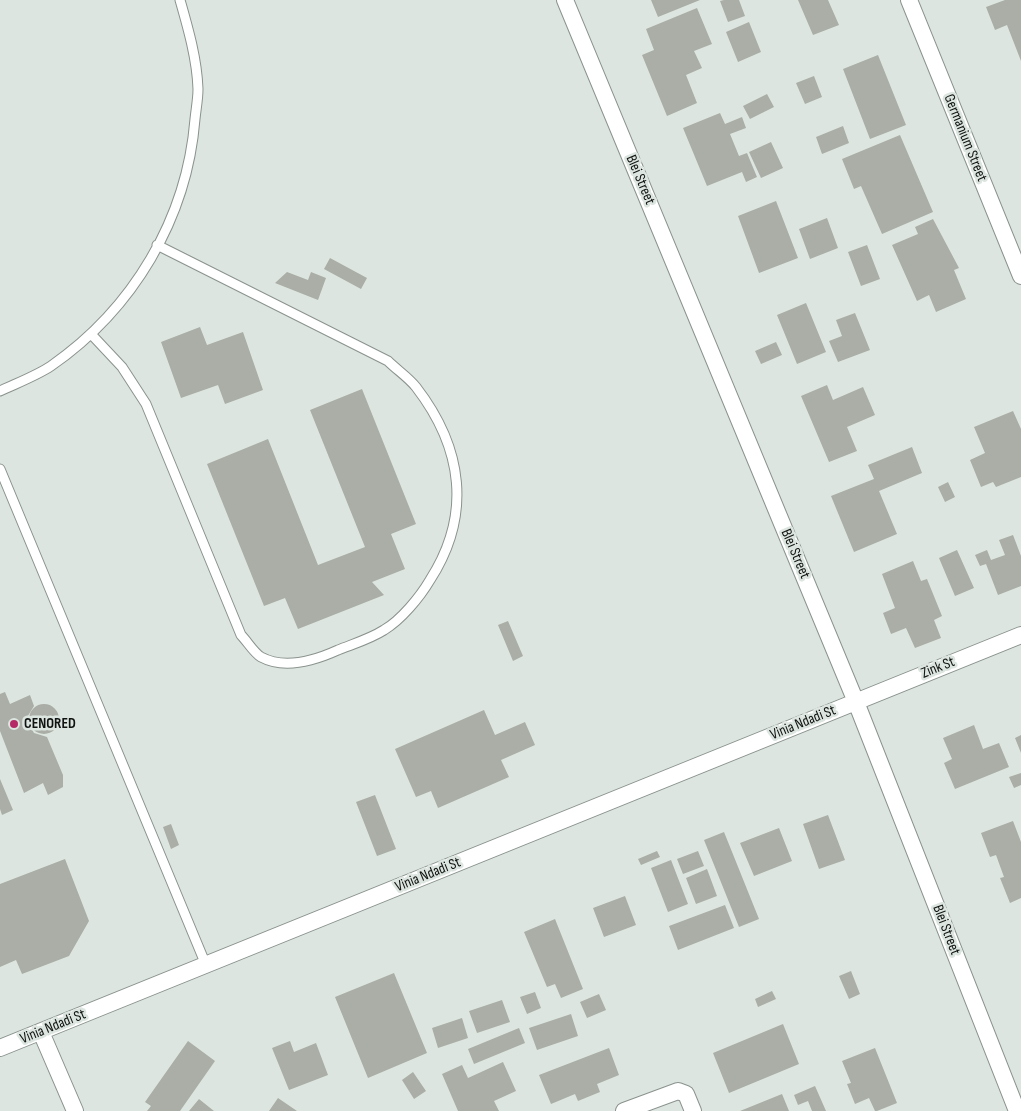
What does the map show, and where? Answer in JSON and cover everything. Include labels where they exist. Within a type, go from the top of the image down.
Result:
[{"type":"street","name":"Blei Street","points":[[565,0],[856,702],[1017,1111]]},
{"type":"street","name":"Germanium Street","points":[[909,0],[1021,276]]},
{"type":"street","name":"Zink St","points":[[856,702],[1021,635]]},
{"type":"street","name":"Vinia Ndadi St","points":[[0,1048],[856,702]]},
{"type":"street","points":[[41,1032],[75,1111]]},
{"type":"street","points":[[624,1111],[678,1090],[686,1094],[694,1111]]},
{"type":"lane","points":[[0,391],[50,367],[100,326],[137,282],[178,205],[193,148],[198,89],[189,30],[180,0]]},
{"type":"lane","points":[[91,334],[122,367],[146,404],[241,635],[261,657],[287,664],[320,658],[385,630],[419,597],[443,560],[457,516],[458,486],[448,447],[436,418],[415,386],[388,361],[157,245]]},
{"type":"lane","points":[[0,469],[206,965]]},
{"type":"building","points":[[651,0],[700,0],[658,17]]},
{"type":"building","points":[[739,0],[745,16],[728,22],[720,1]]},
{"type":"building","points":[[798,0],[828,0],[839,25],[813,35]]},
{"type":"building","points":[[1005,0],[1021,0],[1021,61],[1007,25],[995,30],[986,7]]},
{"type":"building","points":[[697,8],[712,44],[694,51],[702,68],[686,75],[697,103],[667,116],[642,55],[654,50],[646,29]]},
{"type":"building","points":[[749,22],[761,52],[738,62],[726,32]]},
{"type":"building","points":[[878,55],[906,125],[870,139],[843,69]]},
{"type":"building","points":[[814,76],[822,97],[805,104],[796,83]]},
{"type":"building","points":[[767,94],[774,107],[750,119],[743,106]]},
{"type":"building","points":[[720,113],[725,124],[742,117],[746,128],[730,134],[739,156],[747,153],[757,177],[746,182],[742,172],[707,186],[683,128]]},
{"type":"building","points":[[843,126],[849,143],[822,154],[816,137]]},
{"type":"building","points":[[900,135],[933,212],[882,234],[861,186],[854,189],[842,159]]},
{"type":"building","points":[[771,142],[783,168],[761,178],[749,152]]},
{"type":"building","points":[[776,201],[798,258],[759,273],[738,216]]},
{"type":"building","points":[[827,218],[838,248],[810,259],[799,229]]},
{"type":"building","points":[[933,219],[959,268],[954,270],[966,299],[936,312],[929,295],[917,301],[892,245],[918,234],[915,227]]},
{"type":"building","points":[[867,245],[880,279],[861,286],[848,252]]},
{"type":"building","points":[[330,258],[367,278],[361,289],[324,269]]},
{"type":"building","points":[[287,272],[308,280],[311,272],[326,278],[318,300],[275,283]]},
{"type":"building","points":[[806,303],[826,352],[797,364],[777,315]]},
{"type":"building","points":[[855,313],[870,350],[838,362],[829,341],[842,336],[836,320]]},
{"type":"building","points":[[200,327],[207,345],[243,332],[263,390],[225,404],[218,385],[181,398],[161,342]]},
{"type":"building","points":[[776,342],[782,355],[761,364],[755,351]]},
{"type":"building","points":[[827,385],[833,400],[863,387],[875,415],[847,427],[857,451],[829,462],[801,396]]},
{"type":"building","points":[[362,389],[416,524],[391,534],[405,569],[372,582],[384,595],[298,629],[285,598],[264,606],[207,464],[268,439],[318,565],[365,547],[310,410]]},
{"type":"building","points":[[1013,411],[1021,429],[1021,477],[996,487],[993,482],[981,487],[970,460],[985,453],[974,427]]},
{"type":"building","points":[[912,447],[922,473],[879,491],[897,534],[854,552],[831,496],[874,479],[868,465]]},
{"type":"building","points":[[948,482],[955,497],[945,502],[938,487]]},
{"type":"building","points":[[1013,535],[1021,556],[1021,586],[998,595],[986,564],[980,566],[975,555],[987,550],[991,560],[1005,555],[999,540]]},
{"type":"building","points":[[957,550],[974,588],[955,596],[939,558]]},
{"type":"building","points":[[913,561],[921,581],[927,579],[942,616],[934,620],[941,638],[915,648],[906,628],[891,634],[883,613],[895,608],[882,574]]},
{"type":"building","points":[[508,621],[523,656],[513,661],[498,625]]},
{"type":"building","points":[[5,692],[10,704],[30,695],[34,706],[26,719],[34,733],[47,737],[63,775],[63,787],[48,795],[43,783],[24,793],[0,731],[0,694]]},
{"type":"building","points":[[44,704],[55,708],[59,719],[55,730],[44,734],[33,730],[29,719],[33,708]]},
{"type":"building","points":[[484,710],[495,735],[525,722],[535,745],[501,760],[509,777],[438,808],[431,791],[416,797],[395,749]]},
{"type":"building","points":[[974,725],[983,749],[999,743],[1009,767],[955,789],[944,763],[952,759],[943,738]]},
{"type":"building","points":[[1021,735],[1021,753],[1015,738]]},
{"type":"building","points":[[1021,773],[1021,785],[1014,788],[1009,777]]},
{"type":"building","points":[[0,779],[13,810],[2,815],[0,809]]},
{"type":"building","points":[[375,795],[396,849],[377,856],[356,802]]},
{"type":"building","points":[[828,815],[845,860],[819,869],[803,824]]},
{"type":"building","points":[[1013,821],[1021,842],[1021,898],[1010,903],[1000,878],[1004,877],[996,855],[990,857],[981,833]]},
{"type":"building","points":[[171,824],[179,845],[171,849],[163,827]]},
{"type":"building","points":[[779,828],[792,861],[754,876],[740,843]]},
{"type":"building","points":[[724,832],[759,919],[739,927],[704,840]]},
{"type":"building","points":[[657,851],[660,857],[641,865],[638,859]]},
{"type":"building","points":[[698,851],[704,866],[683,874],[677,859]]},
{"type":"building","points":[[65,859],[89,921],[69,956],[22,974],[16,960],[0,967],[0,884]]},
{"type":"building","points":[[671,860],[688,904],[668,912],[651,868]]},
{"type":"building","points":[[707,869],[717,896],[696,904],[686,878]]},
{"type":"building","points":[[625,896],[636,925],[604,937],[593,908]]},
{"type":"building","points":[[725,905],[734,928],[678,950],[669,926]]},
{"type":"building","points":[[555,919],[583,989],[561,998],[555,984],[547,987],[524,932]]},
{"type":"building","points":[[851,971],[860,994],[849,999],[839,976]]},
{"type":"building","points":[[394,973],[427,1053],[368,1078],[335,997]]},
{"type":"building","points":[[772,991],[776,999],[758,1007],[755,999]]},
{"type":"building","points":[[535,992],[541,1008],[527,1014],[520,997]]},
{"type":"building","points":[[599,994],[606,1010],[587,1018],[580,1002]]},
{"type":"building","points":[[502,1000],[510,1022],[477,1033],[469,1011]]},
{"type":"building","points":[[571,1014],[578,1036],[537,1050],[529,1028]]},
{"type":"building","points":[[462,1018],[468,1038],[438,1048],[432,1028]]},
{"type":"building","points":[[783,1024],[799,1064],[729,1093],[713,1053]]},
{"type":"building","points":[[519,1028],[525,1043],[474,1064],[468,1049]]},
{"type":"building","points":[[188,1041],[215,1061],[180,1111],[147,1111],[151,1106],[145,1102]]},
{"type":"building","points":[[290,1041],[294,1052],[316,1043],[328,1075],[289,1090],[272,1048]]},
{"type":"building","points":[[609,1048],[619,1075],[597,1084],[600,1092],[578,1101],[575,1094],[551,1104],[539,1075]]},
{"type":"building","points":[[875,1048],[897,1103],[877,1111],[875,1111],[869,1098],[855,1104],[847,1084],[851,1083],[842,1061]]},
{"type":"building","points":[[503,1062],[516,1091],[494,1101],[499,1111],[458,1111],[442,1074],[462,1065],[468,1078]]},
{"type":"building","points":[[413,1072],[426,1091],[414,1099],[402,1080]]},
{"type":"building","points":[[815,1086],[826,1111],[812,1111],[808,1101],[798,1105],[794,1095]]},
{"type":"building","points":[[782,1094],[789,1111],[740,1111]]},
{"type":"building","points":[[278,1098],[297,1111],[269,1111]]},
{"type":"building","points":[[199,1099],[214,1111],[189,1111]]},
{"type":"place","name":"CENORED","points":[[14,724]]}]
